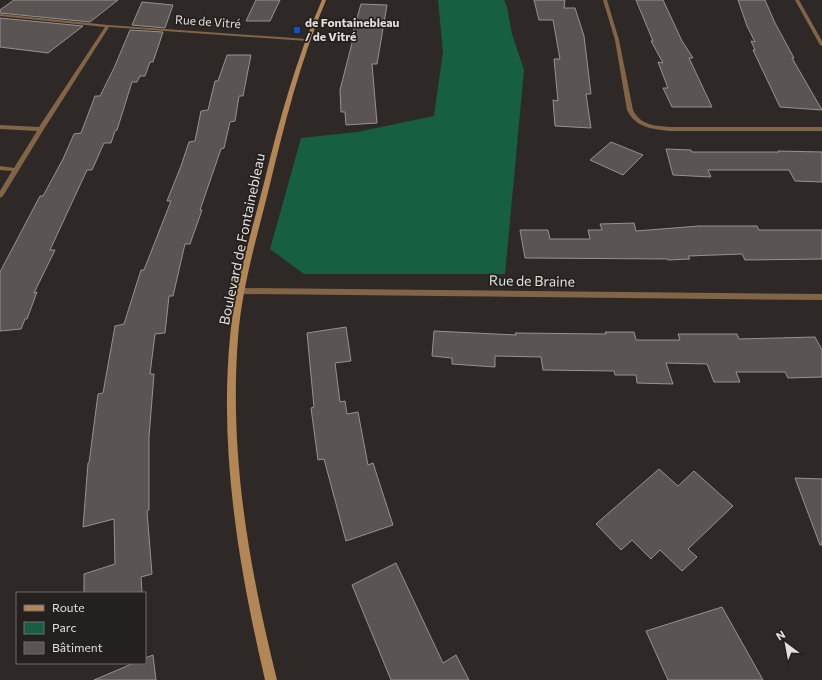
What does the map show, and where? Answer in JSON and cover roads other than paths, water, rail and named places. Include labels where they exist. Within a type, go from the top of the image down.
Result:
[{"type":"street","name":"Boulevard de Fontainebleau","points":[[272,680],[258,625],[245,562],[235,485],[232,434],[234,336],[242,291],[278,139],[299,62],[324,0]]},
{"type":"street","points":[[605,0],[617,40],[630,110],[632,115],[641,124],[670,129],[822,129]]},
{"type":"street","points":[[797,0],[822,45]]},
{"type":"street","name":"Rue de Vitré","points":[[0,15],[108,26],[307,40]]},
{"type":"street","points":[[0,196],[41,129],[108,26]]},
{"type":"street","points":[[0,127],[41,129]]},
{"type":"street","points":[[0,168],[16,170]]},
{"type":"street","name":"Rue de Braine","points":[[242,291],[822,297]]},
{"type":"place","name":"de Fontainebleau / de Vitré","points":[[297,30]]}]
